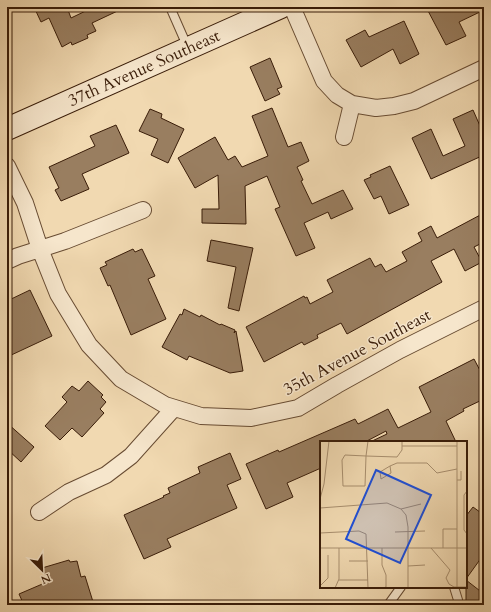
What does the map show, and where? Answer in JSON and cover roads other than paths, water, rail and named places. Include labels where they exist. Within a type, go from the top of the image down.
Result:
[{"type":"street","name":"37th Avenue Southeast","points":[[7,129],[281,7]]},
{"type":"street","points":[[292,7],[324,81],[337,95],[352,104],[376,108],[394,106],[414,101],[484,68]]},
{"type":"street","points":[[344,137],[352,104]]},
{"type":"street","name":"35th Avenue Southeast","points":[[7,166],[25,202],[40,249],[58,294],[89,344],[120,379],[165,405],[174,408],[201,416],[251,418],[298,408],[400,350],[484,308]]},
{"type":"street","points":[[7,261],[18,256],[65,242],[143,210]]},
{"type":"street","points":[[39,512],[69,492],[106,475],[131,456],[174,408]]},
{"type":"lane","points":[[170,7],[188,48]]},
{"type":"lane","points":[[388,605],[400,588]]},
{"type":"lane","points":[[454,588],[458,600],[457,605]]}]
